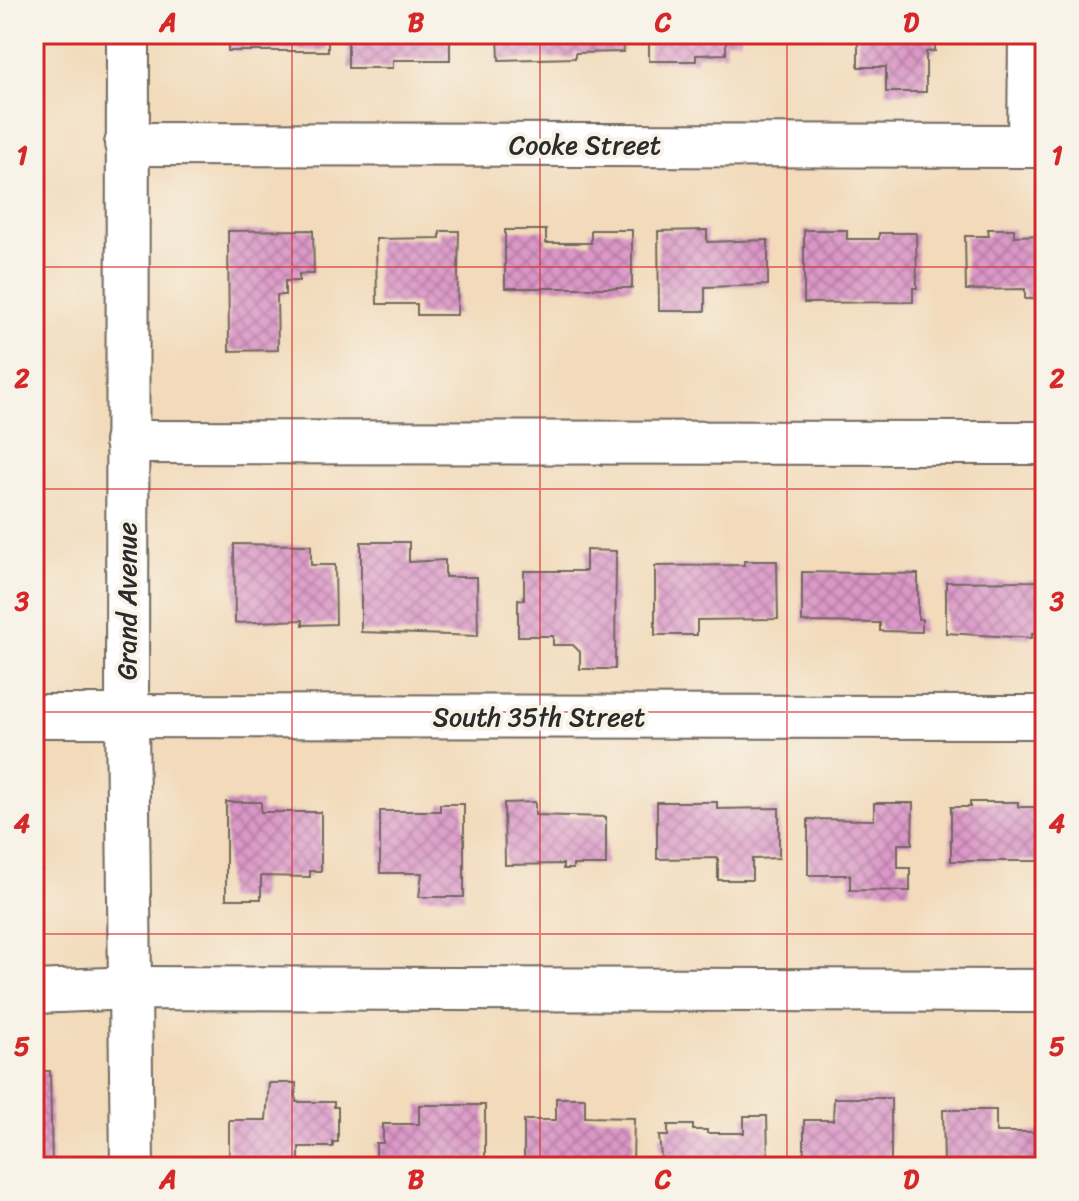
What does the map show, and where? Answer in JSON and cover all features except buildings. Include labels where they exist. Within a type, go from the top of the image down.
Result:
[{"type":"street","name":"Grand Avenue","points":[[128,34],[126,442],[127,717],[133,988],[132,1167]]},
{"type":"street","points":[[1030,34],[1037,146]]},
{"type":"street","name":"Cooke Street","points":[[126,144],[1037,146]]},
{"type":"street","points":[[126,442],[1045,443]]},
{"type":"street","name":"South 35th Street","points":[[34,716],[1045,717]]},
{"type":"street","points":[[34,992],[133,988],[1045,991]]}]
